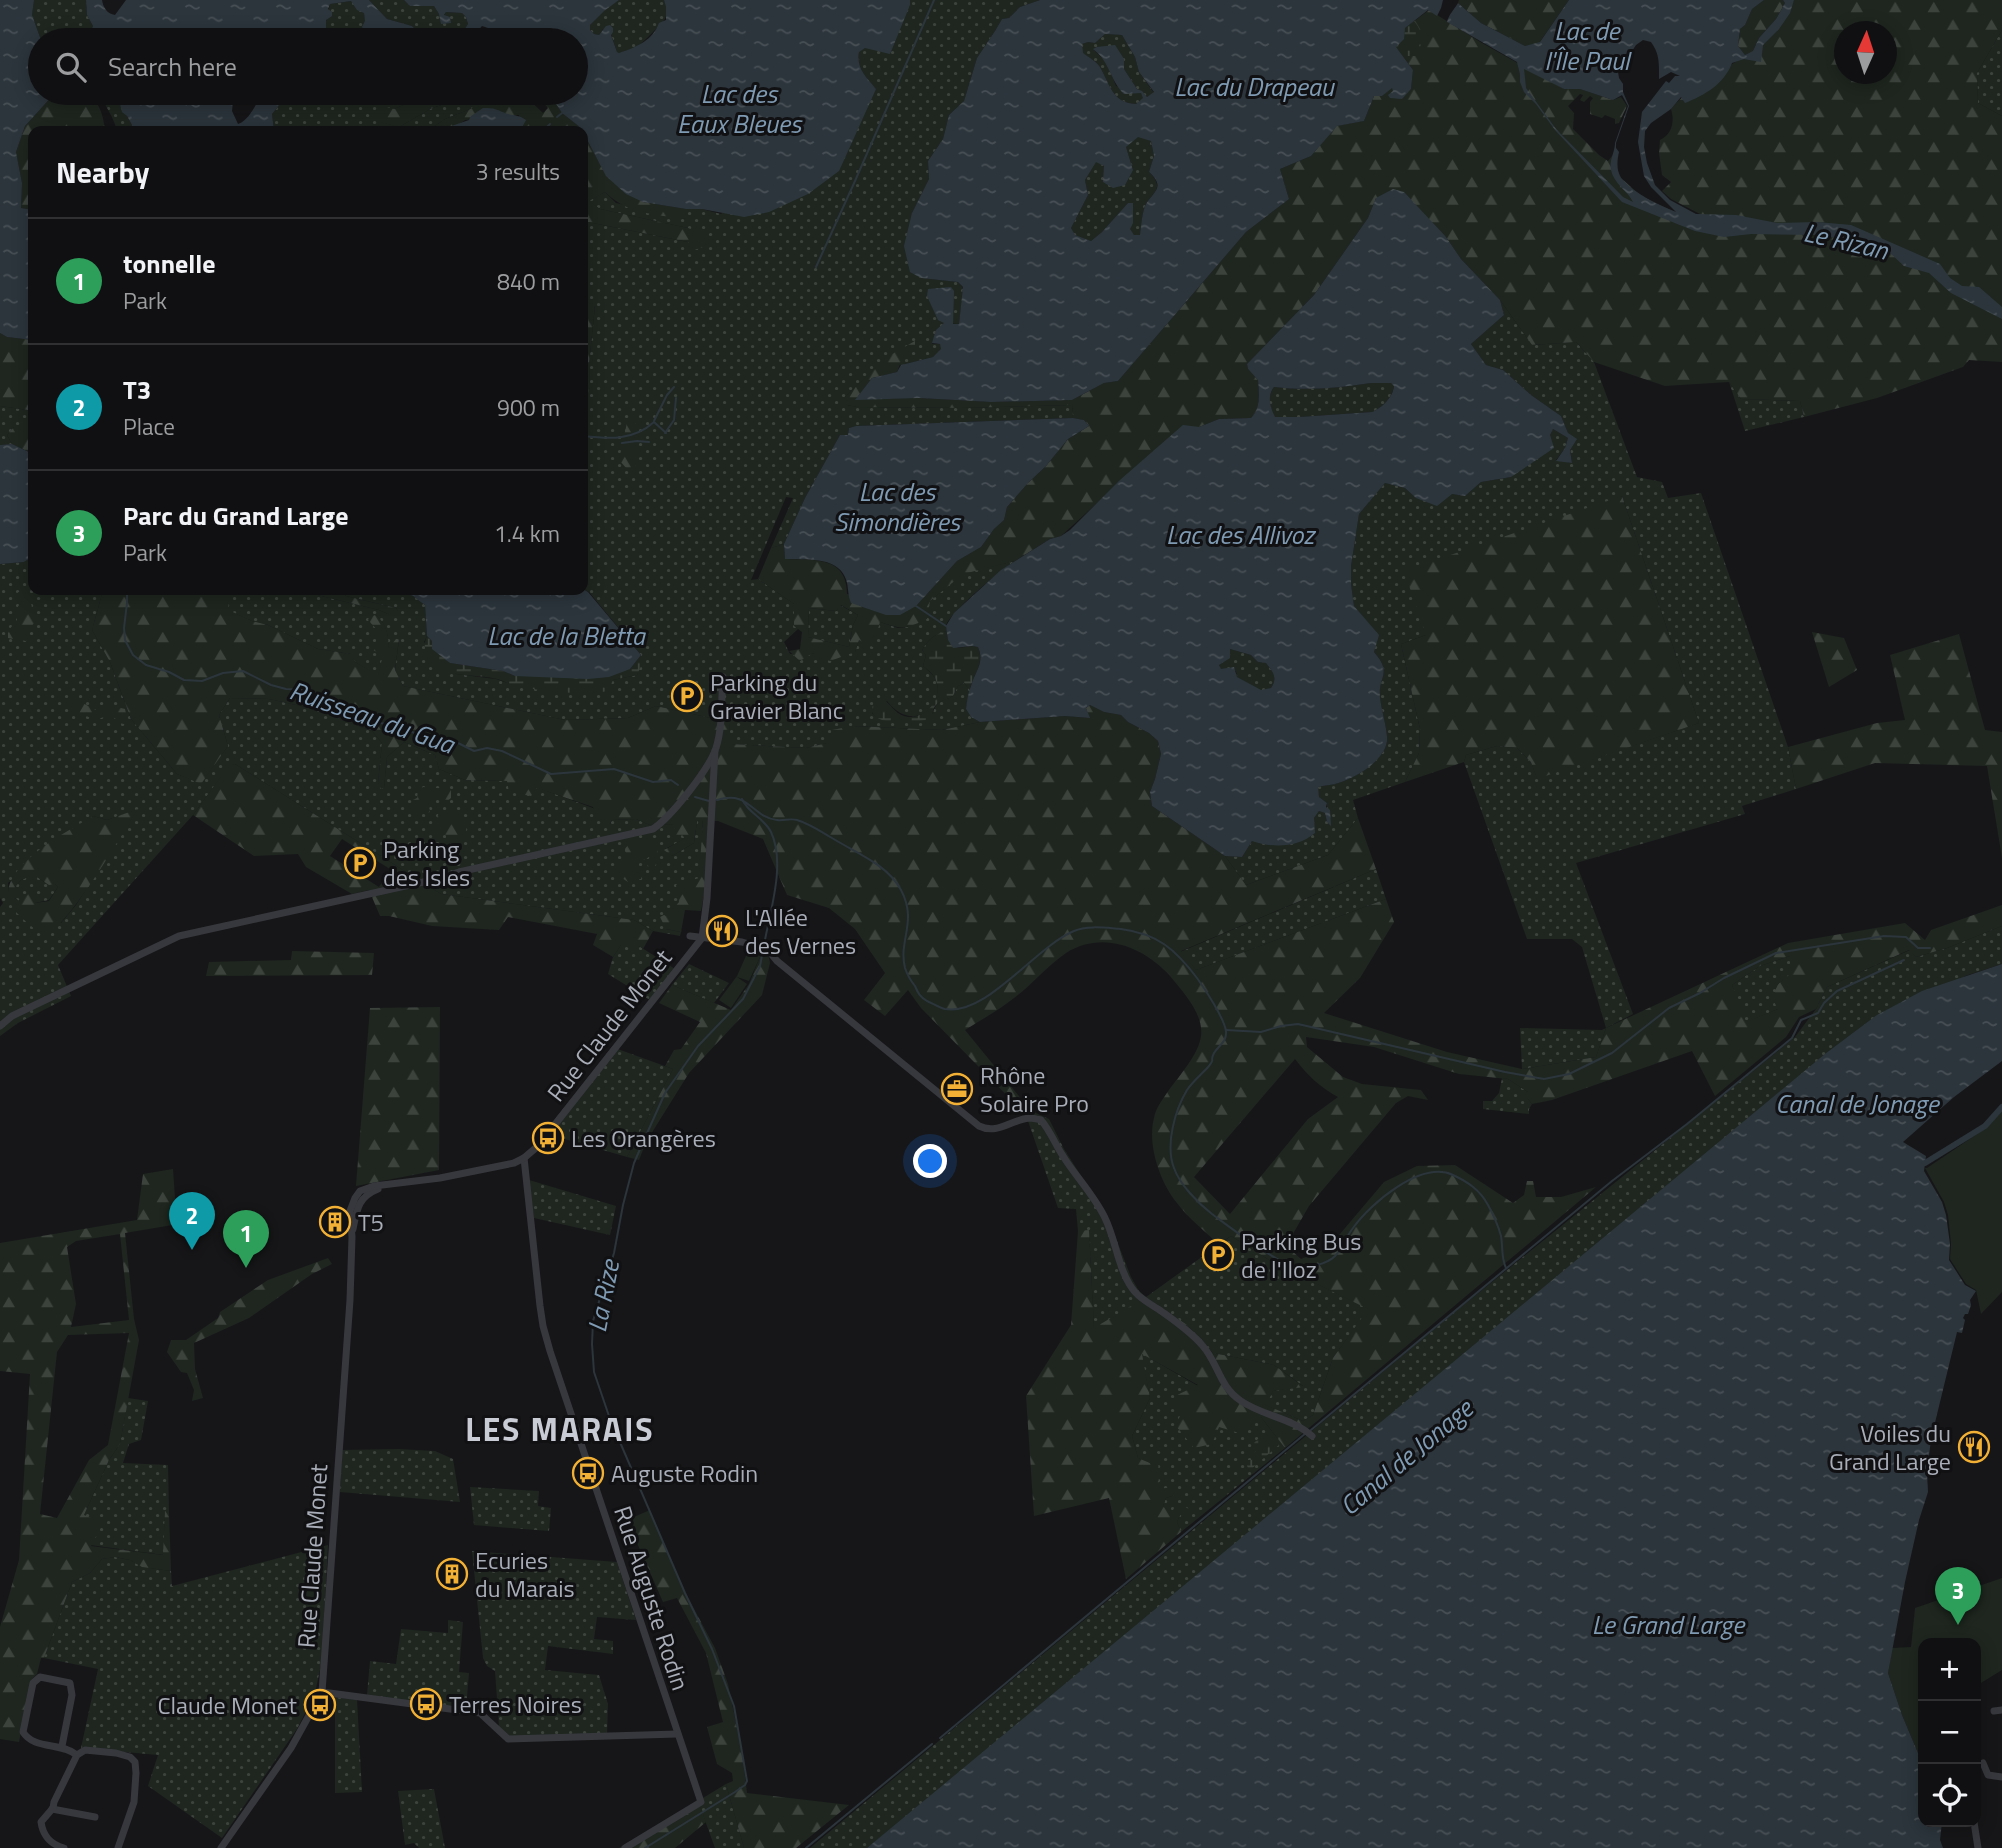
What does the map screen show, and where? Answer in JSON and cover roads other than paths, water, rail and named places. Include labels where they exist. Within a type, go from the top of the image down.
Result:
[{"type":"street","points":[[702,938],[723,677]]},
{"type":"street","points":[[0,1026],[12,1016],[179,936],[653,829],[663,822],[686,794],[715,751]]},
{"type":"street","points":[[690,936],[742,942],[764,949],[986,1130],[1029,1118],[1041,1120],[1105,1219],[1127,1279],[1134,1290],[1202,1345],[1229,1392],[1243,1402],[1305,1430],[1312,1436]]},
{"type":"street","name":"Rue Claude Monet","points":[[221,1848],[291,1748],[322,1692],[350,1300],[352,1237],[358,1206],[363,1198],[374,1190],[391,1185],[475,1171],[514,1163],[524,1158],[538,1146],[702,938]]},
{"type":"street","name":"Rue Auguste Rodin","points":[[524,1158],[546,1339],[701,1802],[625,1848]]},
{"type":"street","points":[[62,1746],[72,1695],[70,1683],[40,1677],[33,1683],[23,1732],[34,1742],[62,1746],[77,1755]]},
{"type":"street","points":[[322,1692],[480,1713],[508,1739],[677,1734]]},
{"type":"street","points":[[64,1848],[49,1841],[42,1830],[41,1822],[52,1810],[77,1755],[85,1750],[116,1753],[130,1757],[135,1762],[134,1802],[118,1848]]},
{"type":"street","points":[[1983,1763],[1988,1775],[2002,1777]]},
{"type":"street","points":[[52,1810],[95,1817]]},
{"type":"street","points":[[1975,1827],[1978,1848]]},
{"type":"water","points":[[0,0],[34,0],[32,15],[37,28],[28,28],[28,105],[44,105],[25,126],[16,152],[22,183],[21,208],[28,209],[28,339],[7,337],[0,333]]},
{"type":"water","points":[[86,0],[102,0],[106,10],[115,15],[126,0],[369,0],[387,19],[414,28],[363,28],[364,13],[357,10],[351,1],[330,4],[328,9],[332,16],[326,20],[326,28],[92,28],[87,15]]},
{"type":"water","name":"Lac des Eaux Bleues","points":[[404,0],[619,0],[590,25],[590,30],[599,35],[610,25],[613,28],[611,35],[619,53],[644,42],[653,34],[659,23],[666,20],[664,0],[910,0],[890,54],[865,48],[859,52],[860,68],[876,89],[839,171],[808,194],[769,212],[744,217],[643,202],[626,194],[606,176],[588,141],[588,126],[578,126],[562,113],[557,105],[588,105],[588,28],[465,28],[468,24],[462,13],[446,12],[444,15],[450,17],[451,23],[441,24],[434,6],[410,6]]},
{"type":"water","name":"Lac du Drapeau","points":[[1040,0],[1443,0],[1437,16],[1428,10],[1405,28],[1404,39],[1396,47],[1413,70],[1411,89],[1402,99],[1390,98],[1388,95],[1393,91],[1392,88],[1382,96],[1374,96],[1364,121],[1337,126],[1311,156],[1280,169],[1289,199],[1246,232],[1118,381],[1104,383],[1072,400],[855,400],[872,378],[897,372],[901,365],[933,357],[941,349],[940,344],[932,343],[936,330],[944,323],[938,320],[927,296],[928,289],[951,287],[954,291],[953,324],[959,324],[963,287],[958,282],[921,278],[910,272],[904,246],[912,213],[929,179],[928,161],[943,139],[949,115],[964,101],[977,58],[1002,19],[1009,18],[1020,7]],"holes":[[[1105,34],[1122,35],[1135,57],[1139,72],[1154,92],[1147,97],[1137,89],[1124,69],[1124,59],[1115,45],[1093,49],[1099,54],[1124,94],[1141,93],[1143,98],[1136,104],[1128,103],[1117,96],[1098,65],[1083,53],[1082,44],[1095,43]],[[1138,137],[1151,141],[1154,156],[1149,172],[1157,182],[1156,190],[1145,206],[1140,235],[1134,235],[1130,229],[1133,223],[1133,203],[1128,203],[1091,241],[1075,235],[1071,228],[1088,195],[1085,180],[1096,162],[1104,166],[1103,182],[1113,188],[1125,185],[1133,170],[1126,147]]]},
{"type":"water","name":"Lac de l'Île Paul","points":[[1569,0],[1764,0],[1752,9],[1745,25],[1740,29],[1738,46],[1745,55],[1753,51],[1759,38],[1776,19],[1785,3],[1783,0],[1794,0],[1790,13],[1779,29],[1763,45],[1761,62],[1744,59],[1732,63],[1724,77],[1713,88],[1685,103],[1681,97],[1671,109],[1651,123],[1645,131],[1644,147],[1655,185],[1670,200],[1696,214],[1736,215],[1777,223],[1851,225],[1940,264],[1950,278],[1962,286],[1979,287],[2002,307],[2002,319],[1951,293],[1929,273],[1904,266],[1889,252],[1823,235],[1751,234],[1724,237],[1695,231],[1622,202],[1555,130],[1524,92],[1517,62],[1447,22],[1458,3],[1481,23],[1525,46],[1540,42]],"holes":[[[1643,40],[1651,42],[1656,51],[1659,79],[1671,72],[1680,76],[1675,76],[1669,83],[1666,81],[1642,112],[1638,142],[1644,176],[1676,212],[1634,190],[1622,179],[1618,169],[1619,152],[1616,143],[1629,106],[1618,72],[1636,45]],[[1524,69],[1564,89],[1580,89],[1613,100],[1622,95],[1628,106],[1615,143],[1611,166],[1615,179],[1633,202],[1623,197],[1556,129],[1526,88]]]},
{"type":"water","points":[[120,105],[233,105],[232,111],[238,124],[246,119],[256,105],[279,105],[272,114],[273,126],[132,126]]},
{"type":"water","points":[[483,108],[526,120],[523,126],[452,126],[469,120]]},
{"type":"water","name":"Lac des Allivoz","points":[[1393,189],[1404,192],[1500,300],[1504,315],[1471,344],[1486,365],[1503,370],[1531,395],[1561,416],[1568,433],[1577,439],[1570,450],[1572,463],[1556,461],[1568,438],[1553,429],[1550,435],[1554,448],[1511,477],[1481,482],[1465,496],[1452,494],[1437,506],[1416,498],[1405,488],[1385,483],[1359,514],[1351,584],[1354,606],[1379,635],[1374,652],[1384,670],[1380,697],[1387,737],[1385,748],[1377,760],[1357,775],[1318,787],[1319,797],[1327,803],[1326,807],[1330,810],[1331,826],[1325,813],[1319,811],[1314,818],[1315,833],[1301,842],[1276,846],[1252,841],[1242,857],[1225,856],[1152,806],[1150,792],[1161,754],[1158,741],[1121,715],[1104,712],[1090,705],[1086,708],[1090,718],[1065,716],[980,722],[971,717],[966,709],[980,662],[980,653],[978,647],[953,648],[948,640],[946,626],[954,613],[1001,570],[1050,539],[1070,530],[1120,480],[1183,425],[1199,427],[1219,419],[1251,418],[1258,405],[1258,380],[1247,364],[1314,295],[1368,218],[1376,198]],"holes":[[[1391,383],[1394,386],[1386,402],[1372,412],[1275,417],[1271,405],[1270,394],[1274,387],[1298,389]],[[1230,649],[1266,663],[1273,672],[1271,688],[1261,690],[1237,677],[1234,667],[1221,669],[1219,665],[1230,658]]]},
{"type":"water","name":"Lac des Simondières","points":[[1073,418],[1084,420],[1089,426],[1068,439],[1028,483],[1007,507],[1004,520],[981,547],[957,561],[916,606],[900,615],[886,615],[851,603],[845,577],[834,565],[819,561],[785,559],[784,544],[805,498],[840,435],[848,435],[849,428]]},
{"type":"water","points":[[12,444],[28,452],[28,559],[24,562],[0,564],[0,445]]},
{"type":"water","name":"Lac de la Bletta","points":[[588,592],[641,655],[630,669],[609,677],[588,679],[515,676],[503,671],[450,663],[432,649],[432,641],[427,636],[425,605],[410,595],[588,595]]},
{"type":"water","name":"Le Grand Large","points":[[2002,964],[2002,1061],[1954,1097],[1903,1142],[1926,1156],[1924,1171],[1942,1202],[1946,1215],[1949,1260],[1965,1285],[1976,1291],[1970,1300],[1968,1314],[1963,1318],[1965,1320],[1962,1333],[1957,1332],[1931,1439],[1928,1492],[1905,1582],[1888,1673],[1918,1753],[1918,1827],[1941,1827],[1940,1840],[1943,1848],[867,1848],[1825,1054],[1877,1015],[1922,991]]},
{"type":"waterway","points":[[816,267],[934,0]]},
{"type":"waterway","points":[[557,117],[562,113]]},
{"type":"waterway","points":[[654,421],[674,387]]},
{"type":"waterway","points":[[665,433],[674,420],[676,398]]},
{"type":"waterway","points":[[588,436],[629,436],[654,422],[666,433]]},
{"type":"waterway","points":[[622,443],[649,442]]},
{"type":"waterway","name":"Ruisseau du Gua","points":[[127,595],[125,640],[133,655],[146,665],[184,680],[202,681],[223,673],[243,671],[271,685],[309,690],[347,713],[371,722],[396,725],[419,735],[456,742],[474,751],[487,748],[502,751],[551,774],[614,769],[653,782],[671,780],[678,785]]},
{"type":"waterway","points":[[916,606],[946,626]]},
{"type":"waterway","name":"Ruisseau du Gua","points":[[695,797],[709,801]]},
{"type":"waterway","name":"Ruisseau du Gua","points":[[717,800],[737,798],[768,818],[794,819],[806,824],[888,873],[906,901],[906,970],[921,996],[945,1009],[961,1008],[994,992],[1059,939],[1079,929],[1091,927],[1134,931],[1156,939],[1173,951],[1205,989],[1226,1031],[1211,1063],[1189,1087],[1179,1107],[1171,1138],[1171,1159],[1177,1174],[1195,1199],[1239,1234],[1274,1257],[1297,1266],[1314,1265],[1331,1259],[1371,1207],[1412,1179],[1440,1172],[1464,1181],[1485,1200],[1500,1232],[1506,1268]]},
{"type":"waterway","name":"La Rize","points":[[742,799],[771,832],[777,858],[775,888],[764,945]]},
{"type":"waterway","points":[[1226,1030],[1261,1032],[1298,1024],[1544,1079],[1569,1074],[1612,1053],[1669,1008],[1776,953],[1884,936],[1906,937],[1918,948],[1930,948]]},
{"type":"waterway","name":"La Rize","points":[[645,1848],[735,1792],[747,1781],[734,1706],[712,1649],[610,1419],[594,1372],[593,1321],[614,1253],[634,1163],[665,1093],[698,1046],[743,999],[760,966],[763,950]]},
{"type":"waterway","points":[[1311,1430],[1612,1181],[1792,1038],[1801,1020],[1818,1013],[1837,991],[1904,960]]},
{"type":"waterway","points":[[1925,1163],[1985,1126],[2002,1107]]},
{"type":"waterway","points":[[940,1738],[1306,1433]]},
{"type":"waterway","points":[[806,1848],[932,1744]]},
{"type":"place","name":"Parking du Gravier Blanc","points":[[687,696]]},
{"type":"place","name":"Parking des Isles","points":[[360,863]]},
{"type":"place","name":"L'Allée des Vernes","points":[[722,931]]},
{"type":"place","name":"Rhône Solaire Pro","points":[[957,1089]]},
{"type":"place","name":"Les Orangères","points":[[548,1138]]},
{"type":"place","name":"T5","points":[[335,1222]]},
{"type":"place","name":"T3","points":[[192,1250]]},
{"type":"place","name":"Parking Bus de l'Iloz","points":[[1218,1255]]},
{"type":"place","name":"tonnelle","points":[[246,1268]]},
{"type":"place","name":"Voiles du Grand Large","points":[[1974,1447]]},
{"type":"place","name":"Auguste Rodin","points":[[588,1473]]},
{"type":"place","name":"Ecuries du Marais","points":[[452,1574]]},
{"type":"place","name":"Parc du Grand Large","points":[[1958,1625]]},
{"type":"place","name":"Terres Noires","points":[[426,1704]]},
{"type":"place","name":"Claude Monet","points":[[320,1705]]},
{"type":"district","name":"LES MARAIS","points":[[560,1429]]},
{"type":"water label","name":"Le Rizan","points":[[1846,241]]},
{"type":"water label","name":"Canal de Jonage","points":[[1857,1103]]},
{"type":"water label","name":"Canal de Jonage","points":[[1406,1457]]}]
